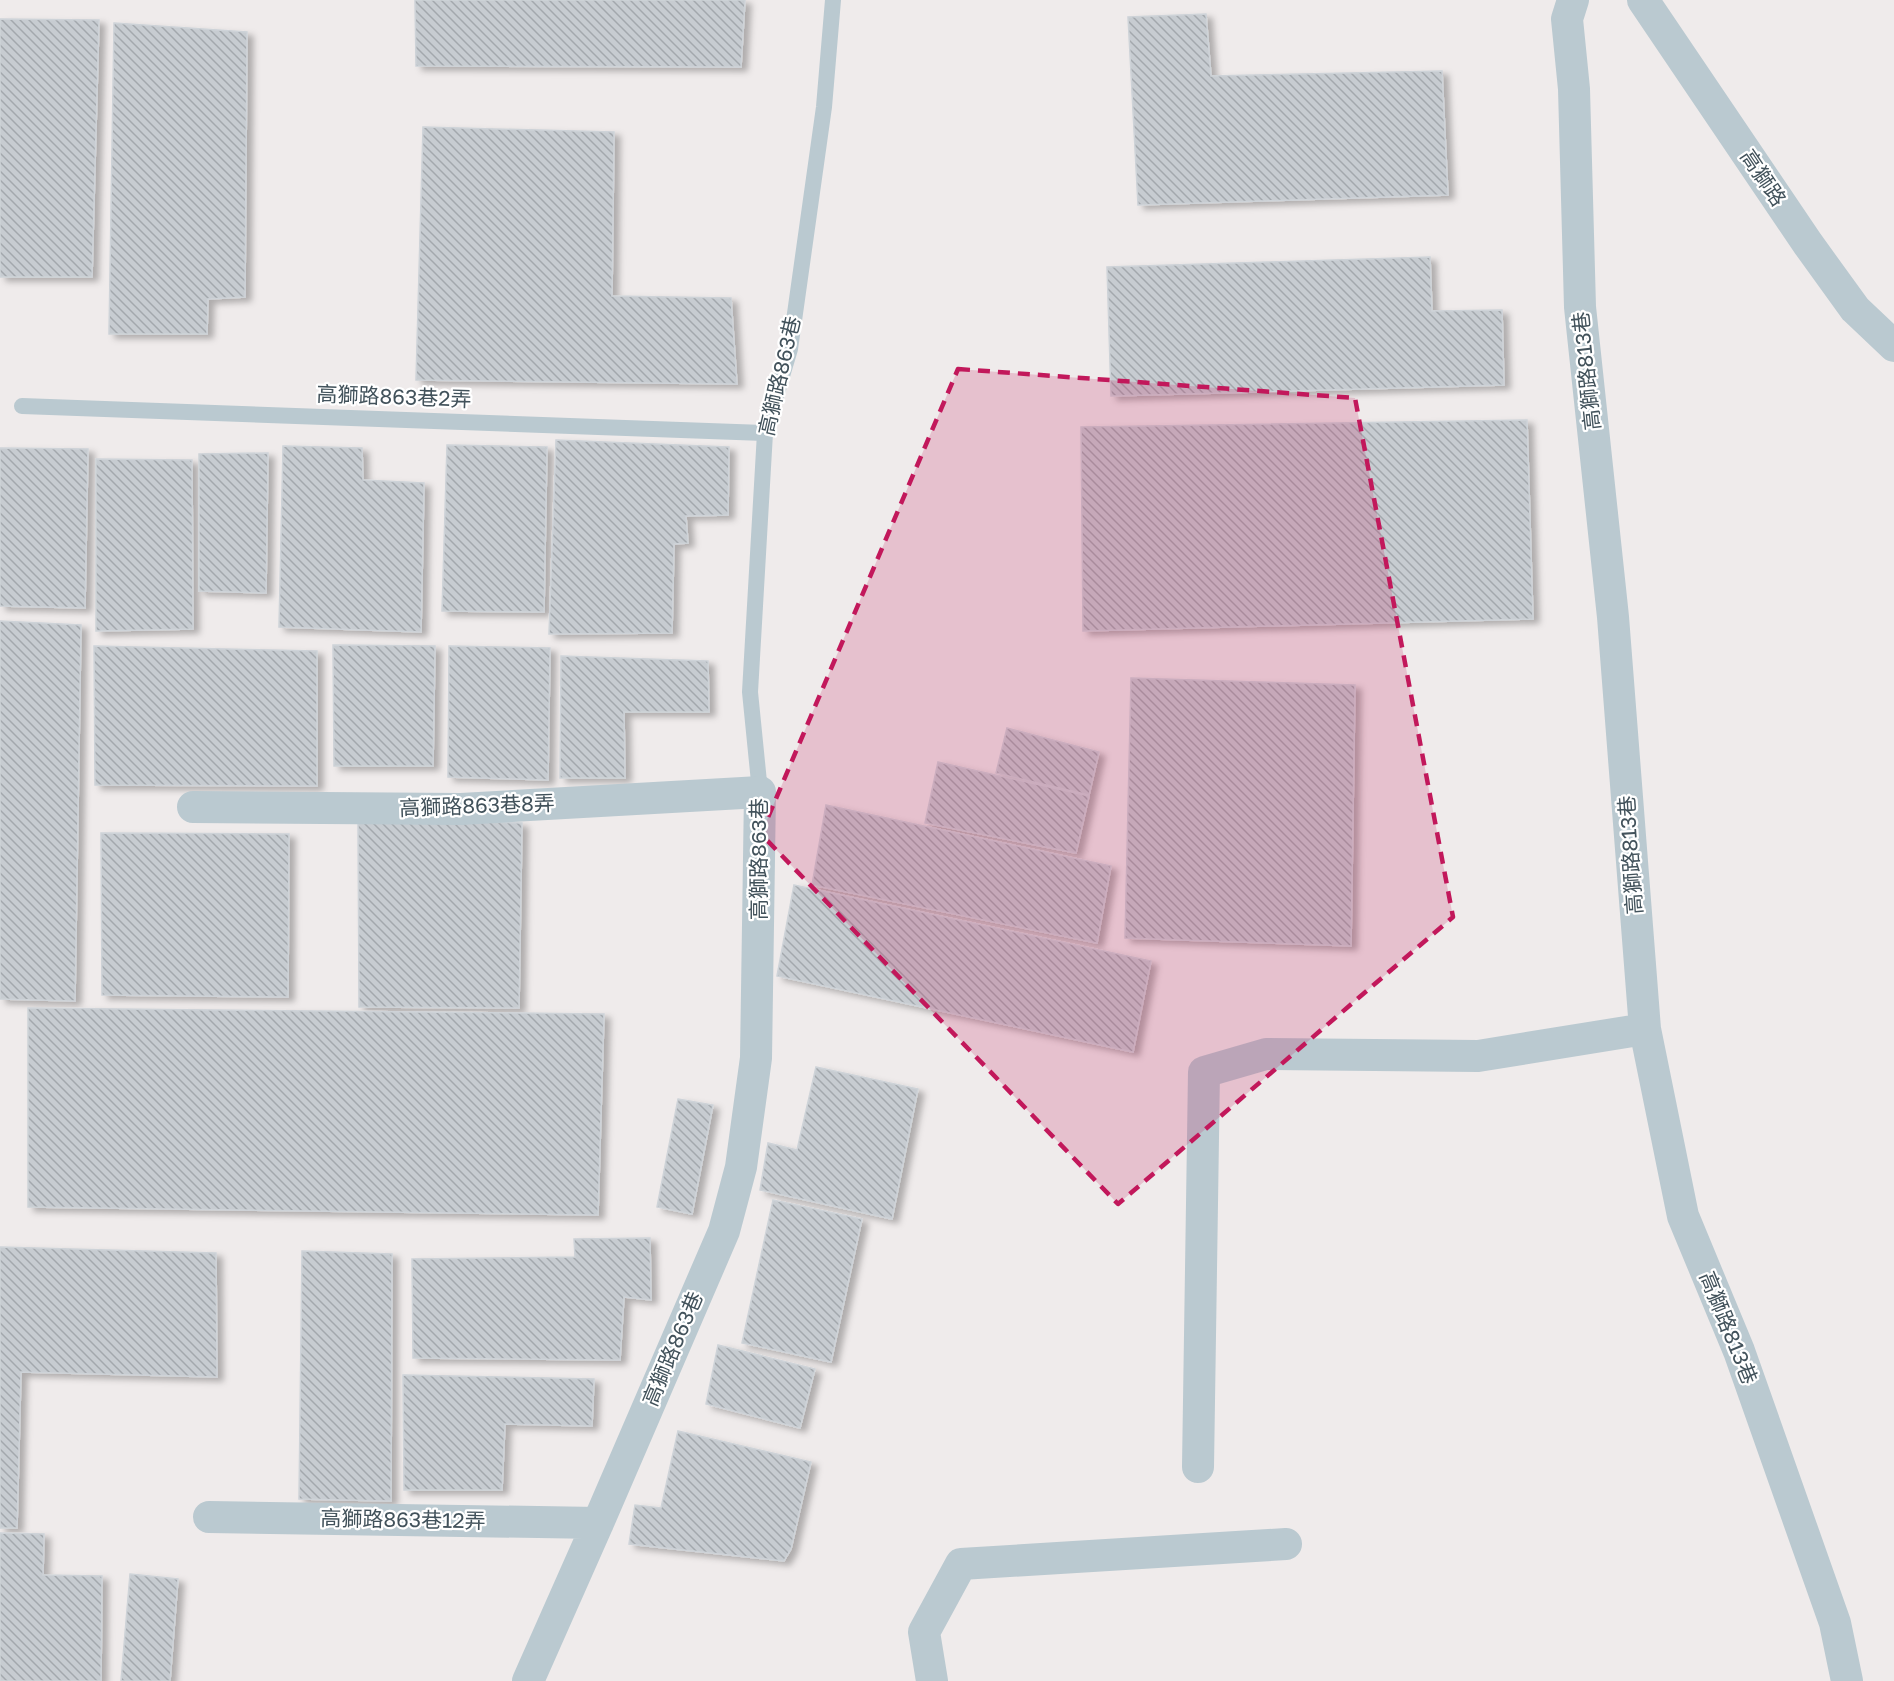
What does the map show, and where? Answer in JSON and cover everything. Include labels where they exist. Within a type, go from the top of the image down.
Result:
[{"type":"street","name":"高獅路813巷","points":[[1573,0],[1567,19],[1574,89],[1580,307],[1613,617],[1645,1029],[1683,1216],[1751,1383],[1835,1623],[1847,1681]]},
{"type":"street","name":"高獅路","points":[[1643,0],[1848,300],[1894,346]]},
{"type":"street","name":"高獅路863巷8弄","points":[[193,807],[461,809],[760,792]]},
{"type":"street","name":"高獅路863巷","points":[[528,1681],[724,1231],[741,1167],[756,1058],[760,792]]},
{"type":"street","points":[[1198,1467],[1204,1072],[1266,1054],[1478,1056],[1645,1029]]},
{"type":"street","name":"高獅路863巷12弄","points":[[208,1517],[598,1523]]},
{"type":"street","points":[[932,1681],[924,1632],[961,1564],[1286,1544]]},
{"type":"lane","name":"高獅路863巷","points":[[760,792],[750,692],[765,433],[790,349],[824,107],[833,0]]},
{"type":"lane","name":"高獅路863巷2弄","points":[[22,406],[765,433]]},
{"type":"highlighted area","points":[[958,369],[1355,398],[1453,917],[1118,1204],[761,834]]},
{"type":"building","points":[[415,0],[745,0],[741,67],[416,66]]},
{"type":"building","points":[[1206,14],[1211,76],[1442,71],[1448,195],[1138,205],[1128,17]]},
{"type":"building","points":[[0,19],[99,20],[92,277],[0,277]]},
{"type":"building","points":[[114,23],[247,32],[245,297],[208,299],[207,334],[109,334]]},
{"type":"building","points":[[423,127],[614,132],[612,296],[731,298],[737,384],[416,380]]},
{"type":"building","points":[[1430,257],[1432,311],[1502,310],[1504,385],[1111,396],[1107,267]]},
{"type":"building","points":[[1527,420],[1533,619],[1083,631],[1081,427]]},
{"type":"building","points":[[556,440],[729,447],[728,515],[686,516],[688,543],[674,544],[672,633],[549,634]]},
{"type":"building","points":[[447,445],[547,447],[544,612],[442,611]]},
{"type":"building","points":[[283,446],[362,448],[363,480],[424,483],[421,632],[279,627]]},
{"type":"building","points":[[0,448],[88,449],[85,608],[0,606]]},
{"type":"building","points":[[268,453],[266,593],[199,591],[199,454]]},
{"type":"building","points":[[96,459],[192,460],[193,629],[96,631]]},
{"type":"building","points":[[0,621],[81,625],[75,1001],[0,999]]},
{"type":"building","points":[[333,645],[435,646],[433,766],[334,766]]},
{"type":"building","points":[[94,646],[317,651],[317,786],[95,785]]},
{"type":"building","points":[[449,646],[550,648],[548,780],[448,777]]},
{"type":"building","points":[[561,656],[708,661],[709,712],[624,712],[625,778],[560,778]]},
{"type":"building","points":[[1131,678],[1355,685],[1351,946],[1125,938]]},
{"type":"building","points":[[1007,728],[1099,752],[1089,795],[996,773]]},
{"type":"building","points":[[938,762],[1089,796],[1076,853],[925,823]]},
{"type":"building","points":[[826,805],[1111,866],[1097,943],[812,885]]},
{"type":"building","points":[[358,819],[522,823],[519,1008],[359,1007]]},
{"type":"building","points":[[101,833],[289,834],[288,997],[102,995]]},
{"type":"building","points":[[794,885],[1151,961],[1133,1052],[777,976]]},
{"type":"building","points":[[28,1008],[604,1014],[598,1215],[28,1207]]},
{"type":"building","points":[[816,1067],[918,1089],[892,1219],[760,1190],[768,1143],[797,1150]]},
{"type":"building","points":[[678,1099],[713,1105],[692,1214],[657,1207]]},
{"type":"building","points":[[773,1200],[862,1219],[831,1362],[742,1343]]},
{"type":"building","points":[[650,1238],[651,1300],[624,1297],[620,1360],[413,1358],[412,1259],[575,1257],[574,1239]]},
{"type":"building","points":[[0,1247],[216,1253],[217,1377],[21,1372],[17,1528],[0,1528]]},
{"type":"building","points":[[302,1251],[392,1254],[391,1501],[299,1499]]},
{"type":"building","points":[[718,1345],[815,1369],[800,1428],[706,1404]]},
{"type":"building","points":[[403,1375],[594,1379],[592,1426],[505,1424],[502,1490],[404,1490]]},
{"type":"building","points":[[678,1431],[811,1462],[791,1549],[784,1561],[629,1544],[635,1505],[661,1508]]},
{"type":"building","points":[[0,1533],[44,1534],[43,1575],[102,1576],[101,1681],[0,1681]]},
{"type":"building","points":[[130,1574],[178,1579],[170,1681],[121,1681]]}]
